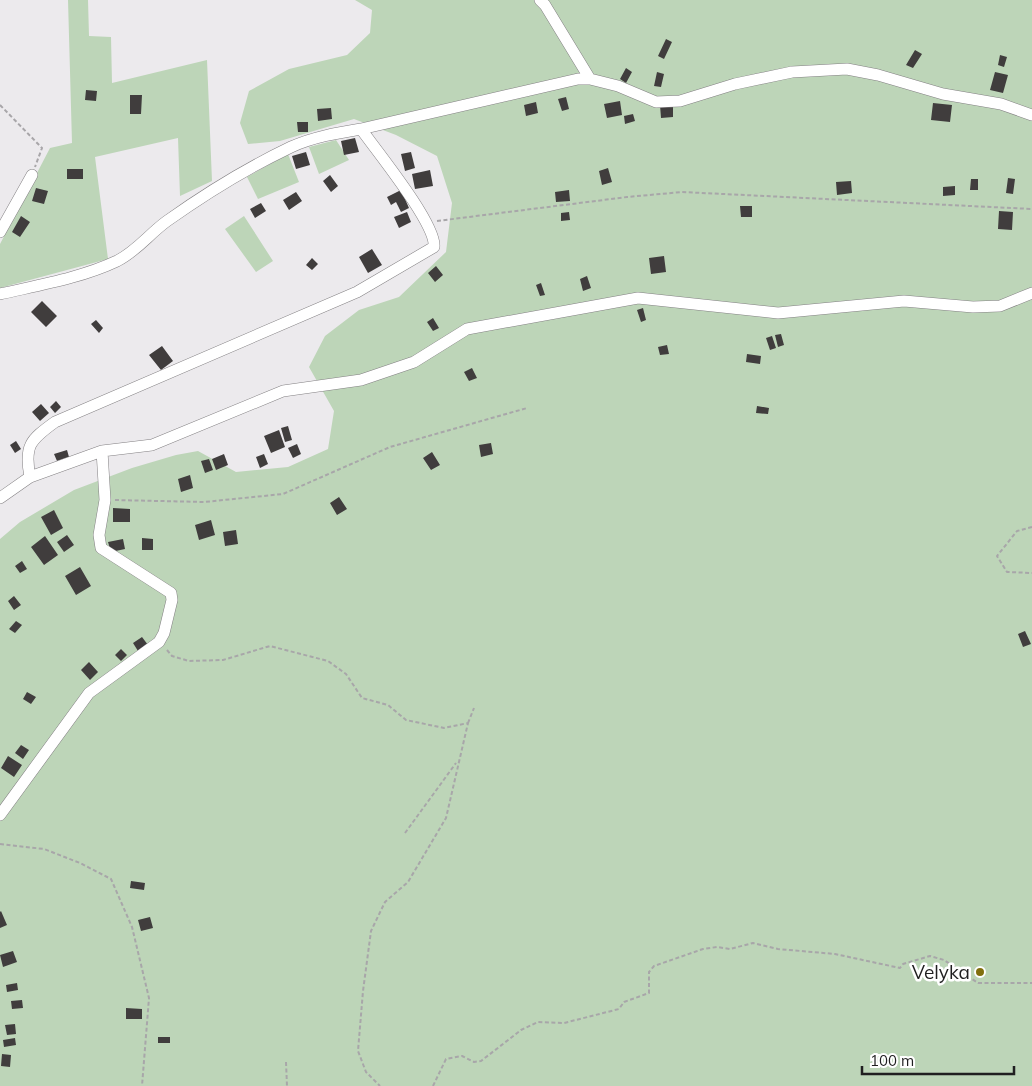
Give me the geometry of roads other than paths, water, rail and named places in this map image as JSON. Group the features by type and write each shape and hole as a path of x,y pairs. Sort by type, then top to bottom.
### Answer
{"street":[{"path":"540,0 545,5 590,79"},
{"path":"0,294 63,280 117,261 134,251 157,228 195,201 292,146 330,134 361,129 561,82 590,79 618,86 656,102 680,101 735,84 792,72 847,69 878,75 943,94 1001,104 1032,115"},
{"path":"30,477 26,457 35,437 55,422 356,292 434,247 435,240 427,222 361,129"},
{"path":"0,232 32,175"},
{"path":"0,498 30,477 102,452 152,445 283,391 361,380 414,362 467,329 628,300 654,299 778,313 904,301 973,307 1000,306 1032,292"},
{"path":"0,815 89,693 159,642 164,633 172,600 171,593 101,548 99,535 105,500 102,452"}],"place":[{"name":"Velyka","path":"980,972"}]}
